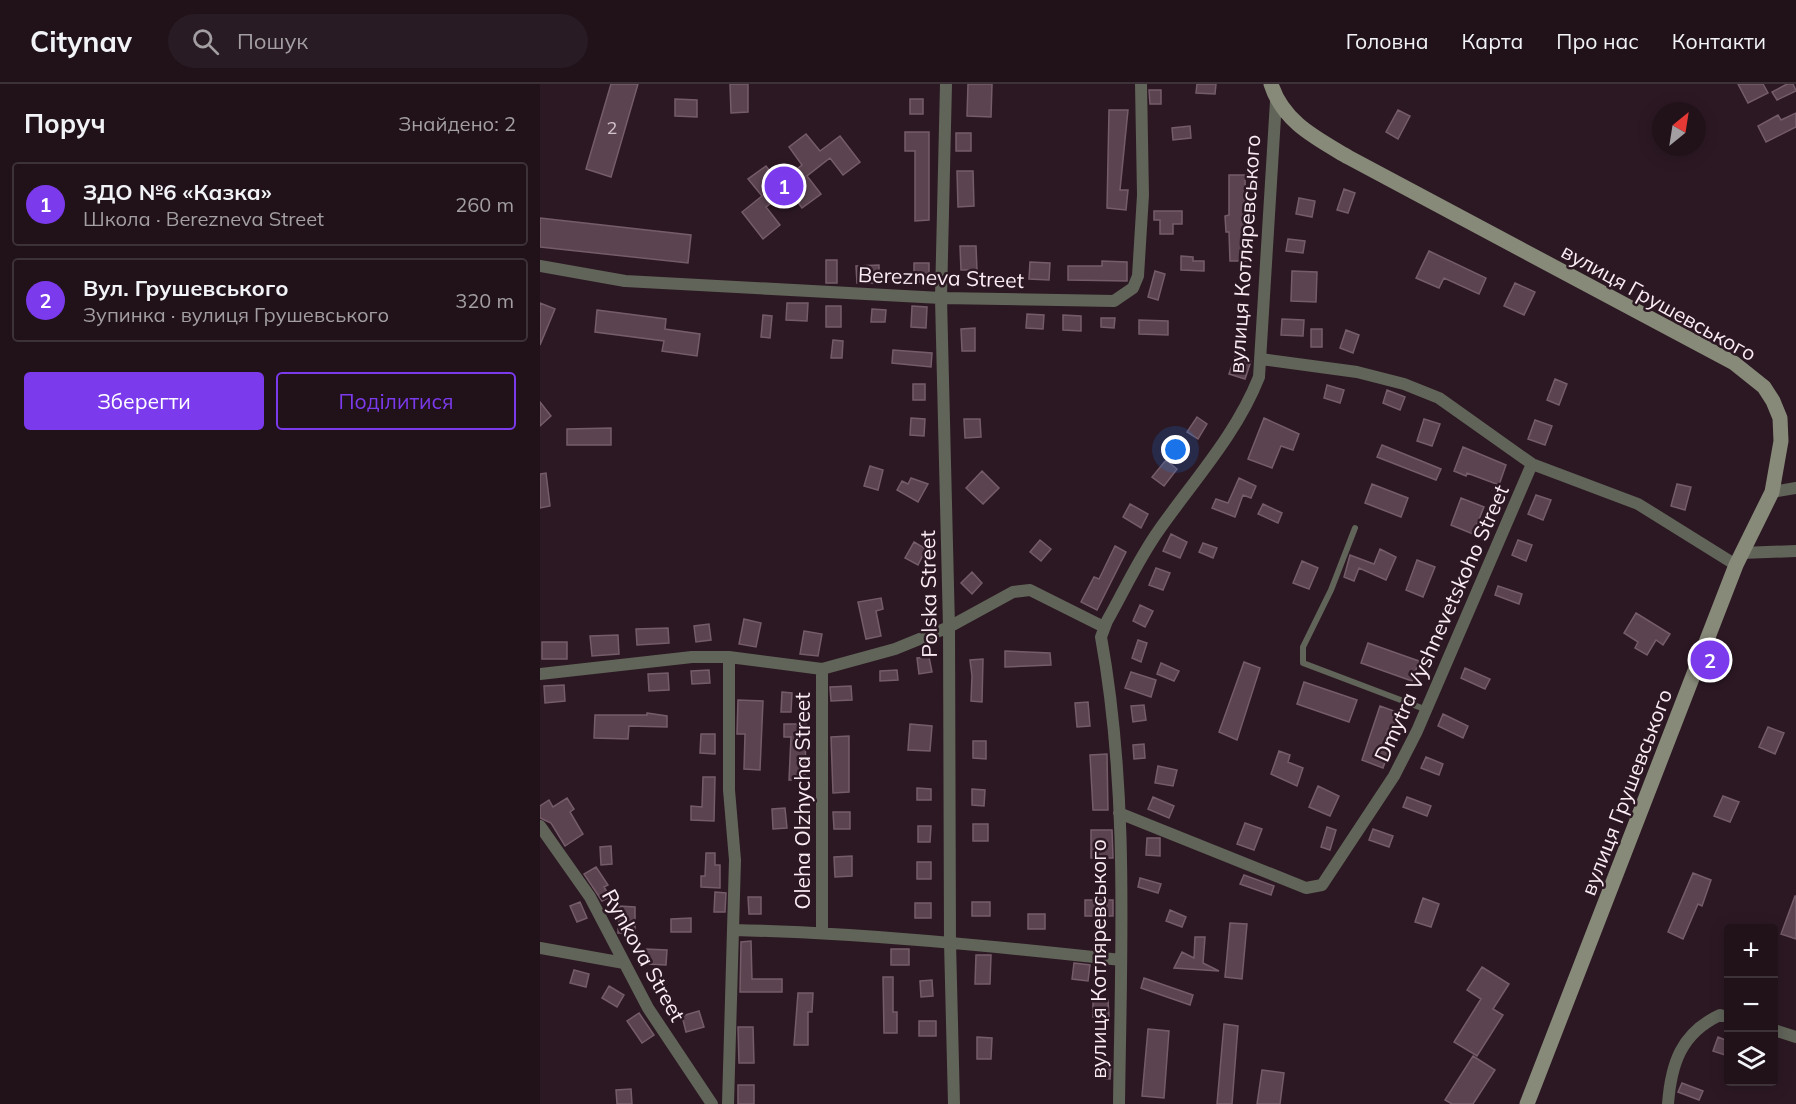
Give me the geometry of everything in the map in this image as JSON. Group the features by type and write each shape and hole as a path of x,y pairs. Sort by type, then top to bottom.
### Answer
{"main road":[{"name":"вулиця Котляревського","path":"1271,84 1276,101"},
{"name":"вулиця Грушевського","path":"1276,101 1295,124 1348,157 1694,341 1751,376 1773,401 1780,418 1781,441 1772,492 1739,559 1527,1104"}],"street":[{"name":"Polska Street","path":"946,84 941,298 949,627 950,942 954,1104"},
{"name":"Berezneva Street","path":"540,267 626,281 941,298 1114,301 1134,288 1138,276 1143,195 1141,84"},
{"name":"вулиця Котляревського","path":"1119,1104 1121,960 1119,813 1114,718 1101,637 1104,627 1157,532 1233,430 1259,377 1276,101"},
{"path":"1261,359 1357,372 1404,384 1439,398 1532,464 1638,504 1739,559 1796,551"},
{"name":"Dmytra Vyshnevetskoho Street","path":"1322,885 1394,776 1427,710 1532,464"},
{"path":"1772,492 1796,488"},
{"path":"540,674 692,657 729,657 822,669 895,649 949,627 1013,592 1030,590 1104,627"},
{"path":"728,1104 735,860 729,790 729,657"},
{"name":"Oleha Olzhycha Street","path":"822,669 822,932"},
{"name":"вулиця Котляревського","path":"1119,813 1306,888 1322,885"},
{"name":"Rynkova Street","path":"540,826 590,897 648,1008 712,1104"},
{"path":"734,930 822,932 950,942 1121,960"},
{"path":"540,948 624,963"},
{"path":"1668,1104 1673,1065 1689,1038 1701,1024 1720,1015 1724,1016"},
{"path":"1778,1031 1796,1036"}],"lane":[{"path":"1355,528 1331,590 1303,647 1304,663 1427,710"}],"building":[{"path":"611,84 638,84 611,177 586,169"},
{"path":"730,84 748,84 748,112 731,113"},
{"path":"968,84 992,84 991,117 967,116"},
{"path":"1197,84 1216,84 1215,94 1196,93"},
{"path":"1738,84 1763,84 1768,93 1748,103"},
{"path":"1787,84 1793,84 1796,91 1777,100 1772,92"},
{"path":"1149,90 1161,90 1161,104 1150,104"},
{"path":"675,99 697,100 697,117 675,116"},
{"path":"910,99 923,99 923,114 910,114"},
{"path":"1109,110 1128,110 1120,190 1128,190 1126,210 1107,208"},
{"path":"1398,110 1410,116 1398,139 1386,132"},
{"path":"1796,113 1796,127 1766,142 1758,126 1778,115 1781,120"},
{"path":"1190,126 1191,138 1173,140 1172,128"},
{"path":"905,132 929,132 929,220 915,221 915,151 905,151"},
{"path":"956,133 971,133 971,151 956,151"},
{"path":"806,134 820,151 840,136 860,162 843,175 830,158 807,176 821,194 802,208 789,190 766,207 780,225 763,239 742,212 762,196 748,179 766,166 779,183 802,165 789,147"},
{"path":"957,171 973,171 974,206 958,207"},
{"path":"1229,175 1245,175 1246,261 1230,261 1229,232 1226,232 1225,216 1229,215"},
{"path":"1344,189 1355,193 1348,213 1337,210"},
{"path":"1299,198 1315,201 1312,217 1296,214"},
{"path":"1154,211 1182,211 1182,224 1173,224 1173,234 1160,234 1160,220 1154,220"},
{"path":"540,218 691,235 688,263 540,247"},
{"path":"1288,239 1305,241 1303,253 1286,251"},
{"path":"960,246 976,246 977,270 961,270"},
{"path":"1429,251 1486,278 1479,294 1444,278 1439,288 1416,278"},
{"path":"1181,256 1193,257 1193,261 1204,261 1204,271 1181,270"},
{"path":"826,260 837,260 837,283 826,283"},
{"path":"1102,261 1127,262 1127,281 1068,280 1068,266 1102,266"},
{"path":"1030,262 1050,263 1049,280 1029,279"},
{"path":"914,263 929,263 929,282 914,282"},
{"path":"879,265 879,283 857,283 856,266"},
{"path":"1155,271 1165,274 1158,300 1148,297"},
{"path":"1292,271 1317,272 1316,302 1291,301"},
{"path":"1515,283 1535,292 1524,315 1504,306"},
{"path":"540,303 555,309 540,345"},
{"path":"787,303 808,303 807,321 786,320"},
{"path":"826,306 841,306 841,327 826,327"},
{"path":"912,306 927,307 926,328 911,327"},
{"path":"872,309 886,310 885,322 871,322"},
{"path":"597,310 666,319 665,329 700,334 697,356 662,351 664,341 595,332"},
{"path":"1027,314 1044,315 1043,329 1026,328"},
{"path":"763,315 772,316 770,338 761,337"},
{"path":"1063,315 1081,316 1081,331 1063,330"},
{"path":"1101,318 1115,318 1114,328 1101,327"},
{"path":"1282,319 1304,320 1303,336 1281,335"},
{"path":"1139,320 1168,321 1168,335 1139,334"},
{"path":"975,328 975,351 962,351 961,329"},
{"path":"1311,329 1322,329 1322,347 1311,347"},
{"path":"1346,330 1359,335 1353,353 1340,348"},
{"path":"833,340 843,341 842,358 831,358"},
{"path":"893,350 932,353 931,367 892,363"},
{"path":"1235,357 1251,361 1245,379 1229,374"},
{"path":"1555,379 1567,384 1559,405 1547,400"},
{"path":"913,384 925,384 925,400 913,400"},
{"path":"1327,385 1344,390 1340,403 1324,398"},
{"path":"1387,390 1405,397 1400,410 1383,403"},
{"path":"540,402 551,416 540,426"},
{"path":"1197,417 1207,424 1198,439 1187,432"},
{"path":"911,418 925,419 924,436 910,435"},
{"path":"1264,418 1299,434 1293,450 1281,446 1272,468 1248,459"},
{"path":"964,419 980,419 981,437 965,438"},
{"path":"1424,419 1440,424 1432,446 1417,441"},
{"path":"1535,420 1552,426 1545,445 1528,439"},
{"path":"611,428 611,445 567,445 567,429"},
{"path":"1382,445 1441,469 1436,480 1377,457"},
{"path":"1463,447 1506,465 1499,485 1467,473 1466,476 1454,471"},
{"path":"1166,460 1177,469 1164,486 1152,477"},
{"path":"870,466 883,470 878,490 864,486"},
{"path":"982,471 999,488 983,504 966,488"},
{"path":"546,473 550,506 540,508 540,474"},
{"path":"911,478 928,484 918,502 897,490 902,481 908,484"},
{"path":"1239,478 1256,486 1251,498 1243,495 1235,517 1212,508 1216,499 1228,503"},
{"path":"1372,484 1408,498 1401,517 1365,503"},
{"path":"1677,484 1691,487 1685,510 1671,506"},
{"path":"1536,495 1551,500 1543,520 1528,514"},
{"path":"1461,498 1484,507 1473,534 1451,525"},
{"path":"1130,504 1148,514 1141,528 1123,517"},
{"path":"1263,504 1282,513 1278,523 1258,514"},
{"path":"1171,534 1187,542 1180,558 1163,551"},
{"path":"1040,540 1051,549 1041,561 1030,552"},
{"path":"1518,540 1532,545 1526,561 1512,555"},
{"path":"914,542 926,549 918,565 905,558"},
{"path":"1203,543 1217,548 1213,558 1199,552"},
{"path":"1115,546 1126,552 1097,610 1081,602 1094,577 1099,579"},
{"path":"1380,549 1396,557 1386,580 1359,568 1354,581 1344,577 1350,555 1374,564"},
{"path":"1417,560 1435,567 1423,597 1406,590"},
{"path":"1302,561 1318,568 1309,589 1293,583"},
{"path":"1156,568 1170,573 1163,590 1149,585"},
{"path":"972,572 982,583 972,594 961,583"},
{"path":"1498,586 1522,594 1519,604 1495,595"},
{"path":"881,598 883,609 876,611 881,636 866,639 858,602"},
{"path":"1140,605 1153,611 1145,627 1133,621"},
{"path":"1636,613 1670,634 1663,645 1656,640 1647,655 1635,648 1638,642 1624,633"},
{"path":"744,619 761,623 756,647 739,644"},
{"path":"709,624 711,640 696,642 694,626"},
{"path":"668,628 669,643 637,645 636,629"},
{"path":"804,631 822,634 818,656 800,654"},
{"path":"618,635 619,654 592,656 590,636"},
{"path":"1138,640 1147,643 1141,662 1132,658"},
{"path":"542,642 567,642 567,659 542,659"},
{"path":"1368,643 1419,661 1412,681 1361,663"},
{"path":"1005,651 1050,653 1051,665 1005,667"},
{"path":"929,657 932,672 919,674 917,658"},
{"path":"983,659 982,702 971,701 970,660"},
{"path":"1244,662 1260,668 1237,740 1219,732"},
{"path":"1161,663 1179,671 1174,681 1157,674"},
{"path":"1465,668 1490,679 1485,689 1461,678"},
{"path":"709,670 710,683 692,684 691,671"},
{"path":"897,670 898,680 880,681 880,671"},
{"path":"1131,672 1156,680 1151,697 1125,688"},
{"path":"668,673 669,690 649,691 648,674"},
{"path":"1304,682 1357,700 1349,722 1297,704"},
{"path":"564,685 565,701 545,703 544,686"},
{"path":"851,686 852,700 831,701 830,687"},
{"path":"782,692 792,693 791,712 781,712"},
{"path":"738,700 763,701 760,770 744,769 745,734 737,734"},
{"path":"1088,702 1090,726 1077,727 1075,703"},
{"path":"1144,705 1146,720 1133,722 1131,706"},
{"path":"1380,706 1402,714 1383,768 1362,760"},
{"path":"647,713 667,716 667,727 629,726 628,739 594,738 595,715 647,715"},
{"path":"1443,714 1468,726 1463,738 1438,726"},
{"path":"784,724 806,724 805,780 789,780 791,737 784,737"},
{"path":"910,724 932,726 930,751 908,750"},
{"path":"1768,727 1784,733 1775,754 1759,747"},
{"path":"701,734 715,734 715,754 700,753"},
{"path":"849,736 849,792 833,793 831,737"},
{"path":"973,741 986,741 986,759 973,758"},
{"path":"1144,744 1145,758 1134,759 1133,745"},
{"path":"1279,751 1290,755 1288,762 1303,768 1297,786 1271,774"},
{"path":"1107,754 1108,810 1093,810 1090,755"},
{"path":"1426,757 1443,764 1439,775 1421,768"},
{"path":"1158,766 1177,770 1173,786 1155,783"},
{"path":"703,777 715,777 714,821 691,820 691,806 702,807"},
{"path":"1318,786 1339,796 1330,816 1309,807"},
{"path":"917,788 931,789 931,800 917,800"},
{"path":"972,789 985,790 984,806 972,805"},
{"path":"1723,796 1739,802 1730,822 1714,816"},
{"path":"1153,797 1174,806 1169,818 1148,809"},
{"path":"1407,797 1431,806 1427,816 1403,807"},
{"path":"567,798 574,809 570,812 583,834 565,846 551,823 540,818 540,806 549,800 553,807"},
{"path":"785,808 787,828 773,829 772,809"},
{"path":"833,812 850,812 850,829 834,829"},
{"path":"1245,823 1262,829 1254,850 1237,844"},
{"path":"973,824 988,824 988,841 973,841"},
{"path":"918,826 931,826 930,842 918,842"},
{"path":"1327,827 1336,830 1330,850 1321,847"},
{"path":"1373,829 1393,836 1389,847 1369,840"},
{"path":"1091,830 1112,830 1113,858 1091,858"},
{"path":"1147,838 1160,838 1160,856 1146,855"},
{"path":"611,846 612,864 601,865 600,847"},
{"path":"706,853 715,853 715,865 720,865 720,888 701,887 701,876 705,876"},
{"path":"852,856 852,876 835,877 834,857"},
{"path":"917,862 931,862 931,879 917,879"},
{"path":"596,867 608,885 604,887 610,897 602,901 584,874"},
{"path":"1693,873 1711,880 1702,906 1698,904 1683,939 1668,932"},
{"path":"1244,875 1274,886 1271,895 1240,884"},
{"path":"1140,878 1161,884 1158,893 1138,887"},
{"path":"715,892 726,893 725,912 714,912"},
{"path":"1796,896 1796,939 1781,934"},
{"path":"748,897 761,897 761,914 749,914"},
{"path":"1423,898 1439,904 1431,927 1415,922"},
{"path":"1085,900 1113,900 1113,916 1085,916"},
{"path":"580,902 587,918 577,922 570,906"},
{"path":"972,902 990,902 990,916 972,916"},
{"path":"915,903 931,903 931,918 915,918"},
{"path":"619,906 635,907 635,933 618,933"},
{"path":"1170,910 1186,917 1182,927 1166,921"},
{"path":"1028,914 1045,914 1045,929 1028,929"},
{"path":"691,918 691,932 671,932 671,919"},
{"path":"1230,923 1247,924 1242,979 1225,977"},
{"path":"1195,937 1205,937 1203,963 1219,971 1174,968 1182,952 1194,958"},
{"path":"751,941 752,979 782,979 782,992 740,992 741,942"},
{"path":"645,949 667,950 666,965 645,964"},
{"path":"891,949 909,949 909,965 891,965"},
{"path":"976,955 991,955 990,984 975,984"},
{"path":"1074,963 1090,965 1088,981 1072,979"},
{"path":"1482,967 1509,984 1493,1009 1503,1015 1477,1056 1454,1042 1481,999 1467,990"},
{"path":"574,970 589,974 586,987 570,983"},
{"path":"883,977 893,977 893,1012 897,1012 897,1033 884,1033"},
{"path":"1144,978 1193,995 1190,1005 1141,988"},
{"path":"932,980 933,996 921,997 920,981"},
{"path":"609,986 624,995 617,1007 602,998"},
{"path":"798,993 813,993 812,1012 808,1012 808,1045 794,1045"},
{"path":"1093,1000 1108,1000 1109,1017 1093,1017"},
{"path":"699,1011 704,1027 686,1032 682,1016"},
{"path":"639,1013 654,1035 642,1043 627,1021"},
{"path":"919,1021 936,1021 936,1036 919,1036"},
{"path":"1224,1024 1238,1026 1232,1104 1217,1104"},
{"path":"738,1027 753,1027 754,1063 739,1063"},
{"path":"1148,1029 1169,1031 1164,1098 1142,1096"},
{"path":"977,1037 992,1038 991,1059 977,1059"},
{"path":"1718,1037 1724,1039 1724,1055 1713,1051"},
{"path":"1473,1056 1495,1070 1473,1104 1452,1104 1445,1100"},
{"path":"1099,1061 1111,1062 1110,1079 1098,1078"},
{"path":"1262,1070 1284,1073 1280,1104 1257,1104"},
{"path":"1682,1083 1703,1091 1699,1100 1678,1092"},
{"path":"738,1085 754,1085 754,1104 738,1104"},
{"path":"631,1089 632,1104 617,1104 616,1090"}],"place":[{"name":"ЗДО №6 «Казка»","path":"784,186"},
{"name":"Вул. Грушевського","path":"1710,660"}]}
